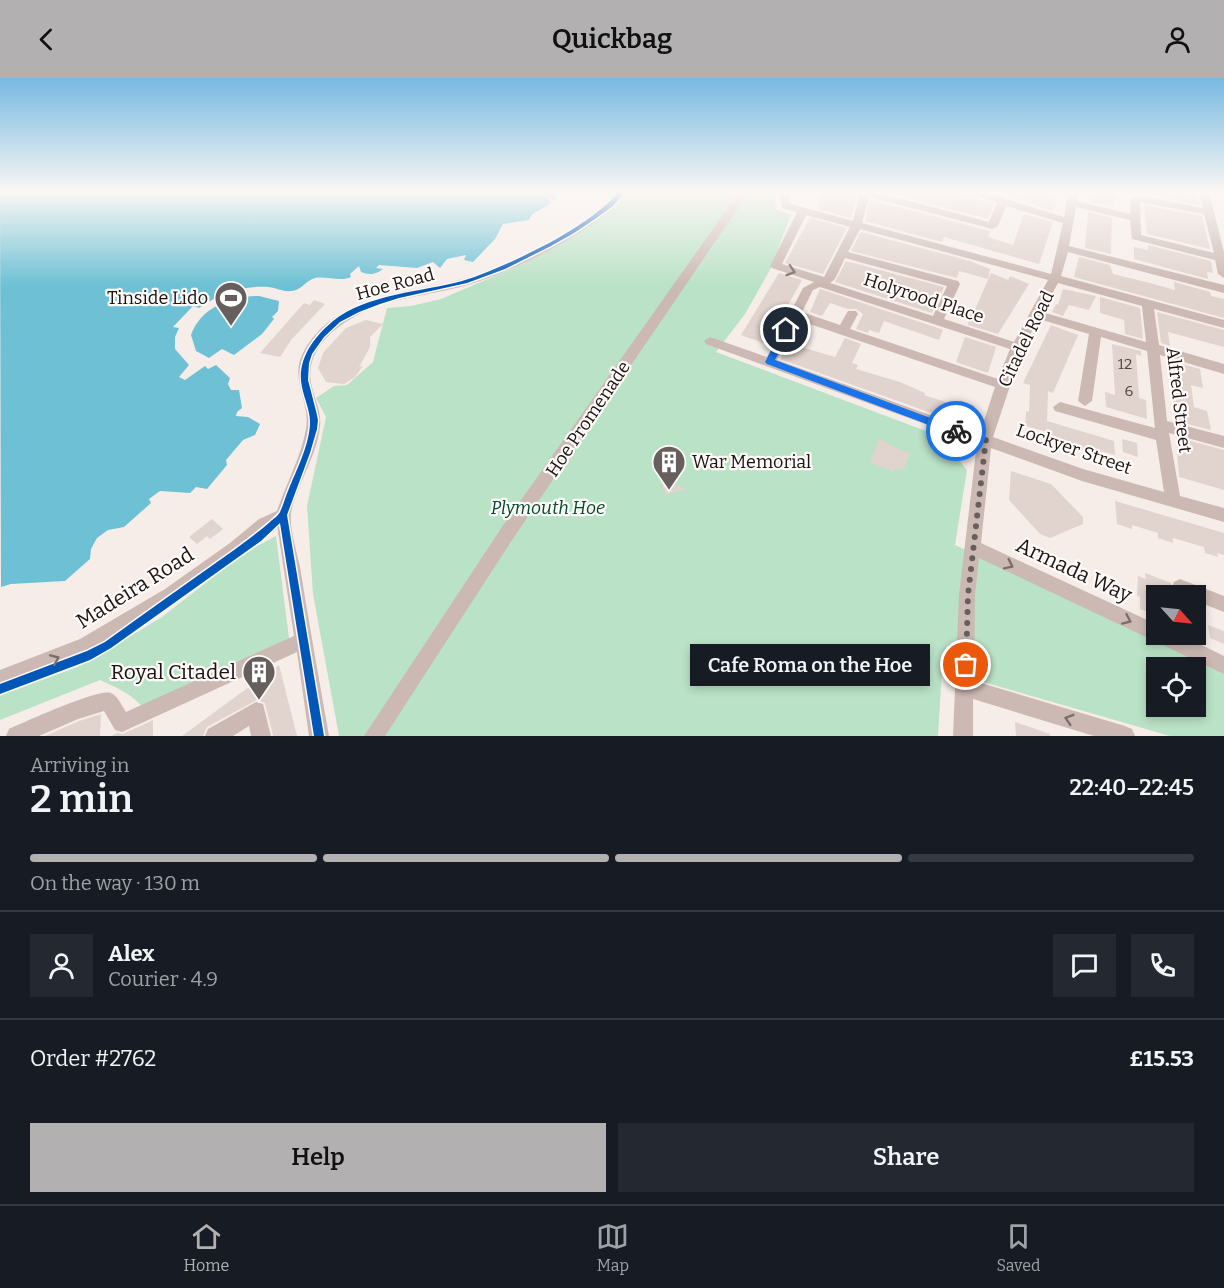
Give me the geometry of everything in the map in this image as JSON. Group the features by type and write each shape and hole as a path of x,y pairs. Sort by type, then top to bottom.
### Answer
{"street":[{"name":"Hoe Road","path":"319,736 283,515 307,451 314,423 311,405 303,387 307,357 327,329 344,315 369,305 464,282 554,242 584,223"},
{"name":"Hoe Promenade","path":"374,736 508,532 723,223"},
{"name":"Holyrood Place","path":"797,223 776,266 1017,348"},
{"path":"852,223 1224,324"},
{"path":"980,223 993,226 995,223"},
{"name":"Citadel Road","path":"963,736 968,595 986,439 1002,385 1017,348 1055,278 1069,223"},
{"path":"1135,223 1136,237 1141,240 1220,258"},
{"path":"770,362 809,288 829,279 857,224"},
{"path":"1219,235 1220,258 1224,274"},
{"path":"1064,248 1224,289"},
{"path":"841,254 954,284 937,321"},
{"name":"Alfred Street","path":"1148,304 1162,430 1173,500"},
{"path":"794,314 1002,385"},
{"path":"842,332 852,314"},
{"path":"1036,314 1224,369"},
{"path":"1085,401 1095,333"},
{"name":"Lockyer Street","path":"710,341 954,431 986,439 1082,475 1224,515"},
{"path":"1060,407 1224,442"},
{"name":"Madeira Road","path":"0,679 85,646 171,595 230,553 264,524 283,515"},
{"name":"Armada Way","path":"972,547 1146,628"},
{"path":"1206,596 1224,603"},
{"path":"16,736 77,710 108,701 122,723 304,640"},
{"name":"Armada Way","path":"1192,645 1224,665"},
{"path":"966,688 1125,736"},
{"path":"215,736 256,711 261,736"}],"green space":[{"name":"Plymouth Hoe","path":"589,223 788,223 771,268 745,314 716,352 939,436 967,470 955,545 1146,634 1146,645 1168,645 1194,657 1146,657 1146,717 1206,717 1206,663 1224,671 1224,736 1170,736 942,670 938,736 339,736 313,594 307,506 326,417 316,398 334,386 347,385 373,362 387,308 411,306 441,299 523,264"},
{"path":"276,536 290,646 145,710 130,696 100,680 0,720 0,695 77,667 101,654 162,617 244,553"}],"water":[{"path":"0,223 511,223 503,224 495,239 473,262 464,260 466,255 447,259 440,268 433,262 417,268 379,265 376,268 383,269 372,274 361,272 359,266 350,274 351,277 347,278 315,278 291,291 269,287 241,289 223,295 199,308 193,306 173,327 179,328 175,337 175,349 189,365 179,377 185,380 205,366 208,369 216,365 230,378 228,384 231,390 239,390 242,408 236,416 248,417 260,424 255,435 243,440 226,460 227,465 207,489 196,487 190,493 160,491 149,499 151,503 124,527 108,530 97,538 91,549 90,559 65,581 11,584 1,587"},
{"name":"Tinside Lido","path":"259,296 279,301 278,311 272,317 274,319 262,334 234,355 222,349 209,358 196,351 191,335 202,317 210,310 238,298"}],"building":[{"path":"807,223 827,223 847,228 823,274 785,263"},
{"path":"871,223 958,223 990,231 988,237 1013,245 1021,223 1053,223 1039,264 944,237 942,242"},
{"path":"1087,223 1112,223 1111,254 1085,248"},
{"path":"1146,223 1204,223 1210,249 1147,234"},
{"path":"861,232 970,261 990,269 988,279 959,271 957,278 851,251"},
{"path":"1148,245 1211,261 1213,273 1207,272 1208,279 1134,259 1134,247 1148,250"},
{"path":"1079,257 1110,265 1113,274 1175,290 1174,282 1210,292 1211,296 1224,299 1224,318 1074,277"},
{"path":"846,261 944,287 932,313 835,282"},
{"path":"779,273 802,280 766,344 741,335"},
{"path":"991,273 1008,280 1010,276 1029,284 998,334 968,325 970,311 974,312"},
{"path":"820,289 943,330 939,340 884,321 879,333 869,330 868,333 856,329 863,314 856,309 830,303 822,316 810,312"},
{"path":"1063,289 1096,296 1089,310 1069,305 1063,316 1052,312 1056,304 1058,305"},
{"path":"1100,297 1140,308 1143,339 1125,334 1124,320 1100,313"},
{"path":"314,300 325,304 291,340 280,357 260,353 304,303 310,305"},
{"path":"1157,312 1224,330 1224,347 1168,332 1170,346 1161,343"},
{"path":"366,320 383,324 370,337 370,347 359,367 363,366 355,377 344,384 326,382 318,368 323,353 346,328"},
{"path":"1051,325 1078,335 1053,393 1048,391 1047,421 1114,441 1115,455 1100,451 1100,454 1061,443 1047,437 1048,432 1025,426 1026,411 1029,412 1030,385 1023,383"},
{"path":"965,337 996,347 988,373 956,362"},
{"path":"845,338 861,344 852,363 858,365 856,369 900,382 925,393 924,395 958,406 960,400 975,406 973,412 983,416 979,430 780,359 788,343 835,357"},
{"path":"1112,344 1141,351 1141,356 1136,354 1139,398 1146,400 1147,419 1106,407 1105,392 1115,395"},
{"path":"1167,360 1200,369 1203,388 1191,385 1194,407 1207,411 1211,430 1176,421"},
{"path":"1176,437 1224,450 1224,490 1179,477"},
{"path":"879,439 910,454 903,471 895,468 893,472 870,462"},
{"path":"1122,439 1137,443 1138,457 1123,452"},
{"path":"1011,471 1051,484 1083,517 1083,524 1050,538 1040,534 1009,500"},
{"path":"659,478 686,489 666,495"},
{"path":"1115,501 1224,533 1224,555 1217,553 1218,557 1205,553 1204,547 1173,538 1173,543 1158,538 1158,533 1132,525 1132,529 1117,524"},
{"path":"212,519 223,529 210,539 207,536 197,544 189,537"},
{"path":"1145,573 1171,583 1171,585 1146,585 1146,611 1140,609 1140,597 1137,596 1138,576 1146,579"},
{"path":"1208,625 1224,631 1224,644 1210,638"},
{"name":"Royal Citadel","path":"279,665 297,736 273,736 265,703 257,700 207,727 203,736 182,736"},
{"path":"101,714 100,736 45,736 79,721"},
{"path":"153,720 153,736 111,736 117,733 123,734"},
{"path":"1015,722 1050,734 1050,736 1016,736"}],"cycle path":[{"path":"319,736 283,515 313,429 314,420 304,380 305,363 309,354 322,335 338,321 356,310 399,296 465,282 482,276 526,257 586,223"},
{"path":"0,689 90,655 108,645 258,538 283,515"}],"way so far":[{"path":"956,431 986,439 972,547 966,665"}],"place":[{"name":"Tinside Lido","path":"231,327"},
{"name":"War Memorial","path":"669,491"},
{"name":"Cafe Roma on the Hoe","path":"966,665"},
{"name":"Royal Citadel","path":"259,701"}],"route":[{"path":"786,330 770,362 956,431"}]}
